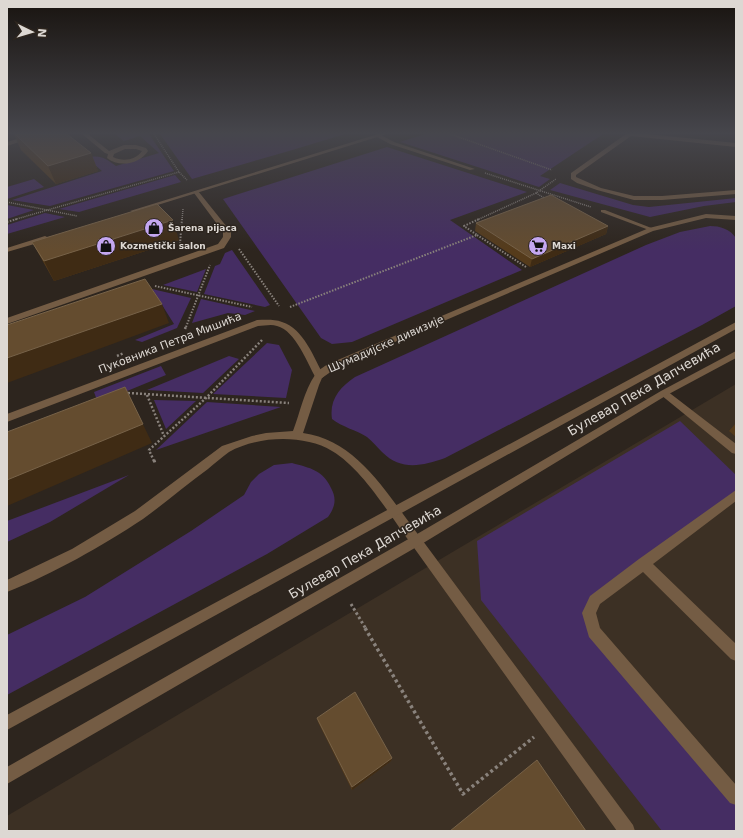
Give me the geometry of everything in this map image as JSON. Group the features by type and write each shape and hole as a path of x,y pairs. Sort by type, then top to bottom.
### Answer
{"street":[{"path":"124,214 258,173"},
{"path":"573,173 572,174 573,178 578,182 634,198 662,198 736,192"},
{"path":"7,321 221,246 227,237 227,232 196,192"},
{"path":"603,211 651,230"},
{"name":"Шумадијске дивизије","path":"297,436 314,385 319,376 336,364 651,230 706,216 736,218"},
{"path":"7,250 51,236"},
{"name":"Пуковника Петра Мишића","path":"7,418 258,323 281,324 289,328 305,349 319,376"},
{"name":"Булевар Пека Дапчевића","path":"7,723 736,325"},
{"name":"Булевар Пека Дапчевића","path":"7,776 416,541 664,393 736,354"},
{"path":"664,393 736,450"},
{"path":"7,586 76,553 139,515 226,449 243,441 277,435 297,436 316,440 334,447 358,466 394,512 627,831"},
{"path":"736,495 595,600 589,613 594,632 736,797"},
{"path":"643,563 736,654"}],"path":[{"path":"7,222 175,173"},
{"path":"180,173 190,182"},
{"path":"493,176 589,206"},
{"path":"531,270 464,226 540,191 556,179"},
{"path":"536,193 548,200"},
{"path":"7,202 77,216"},
{"path":"180,247 183,209"},
{"path":"290,307 477,235"},
{"path":"236,246 279,306"},
{"path":"185,329 211,265"},
{"path":"155,286 259,309"},
{"path":"155,464 149,450 206,398 262,340"},
{"path":"117,356 124,353"},
{"path":"128,394 292,403"},
{"path":"147,395 164,436"},
{"path":"351,604 463,794 550,725"}],"shaded area":[{"path":"95,173 167,173 50,206 12,200"},
{"path":"188,173 212,173 192,179"},
{"path":"305,173 468,173 527,192 450,220 522,270 352,342 332,344 321,338 223,199"},
{"path":"496,173 544,173 540,176 550,179 539,187"},
{"path":"175,175 181,182 79,212 59,209"},
{"path":"34,179 44,187 7,199 7,187"},
{"path":"560,183 633,205 649,207 736,198 736,202 704,206 650,217 550,190"},
{"path":"7,205 34,210 7,219"},
{"path":"45,213 65,217 7,234 7,225"},
{"path":"710,226 731,232 736,238 736,306 445,458 420,465 397,462 389,458 367,437 332,419 332,406 334,400 340,390 355,377 646,245 680,232"},
{"path":"232,250 270,305 265,307 204,294 215,266 220,264 225,253"},
{"path":"206,269 197,292 163,285"},
{"path":"152,289 191,298 177,328 142,342 135,340 174,324"},
{"path":"201,299 255,311 245,315 228,313 192,323"},
{"path":"267,343 279,345 292,370 286,398 213,394"},
{"path":"229,356 239,359 203,393 147,390"},
{"path":"161,366 166,375 98,403 94,392"},
{"path":"736,384 736,831 7,831 7,816"},
{"path":"154,400 196,401 166,429"},
{"path":"207,402 281,407 156,450"},
{"path":"680,421 736,475 736,495 595,600 594,633 736,797 736,831 662,831 481,600 477,541"},
{"path":"292,463 305,466 320,473 328,482 335,499 334,506 328,517 267,554 7,695 7,635 85,597 191,531 244,495 251,482 259,474 274,465"},
{"path":"129,475 50,522 7,542 7,521"}],"building":[{"name":"Maxi","path":"551,195 608,226 532,259 476,223"},
{"path":"157,204 173,220 44,261 32,242"},
{"path":"145,279 162,304 7,358 7,325"},
{"path":"125,387 143,424 7,480 7,432"},
{"path":"355,692 392,758 352,787 317,718"},
{"path":"537,760 586,831 450,831"}],"place":[{"name":"Šarena pijaca","path":"154,228"},
{"name":"Kozmetički salon","path":"106,246"},
{"name":"Maxi","path":"538,246"}]}
